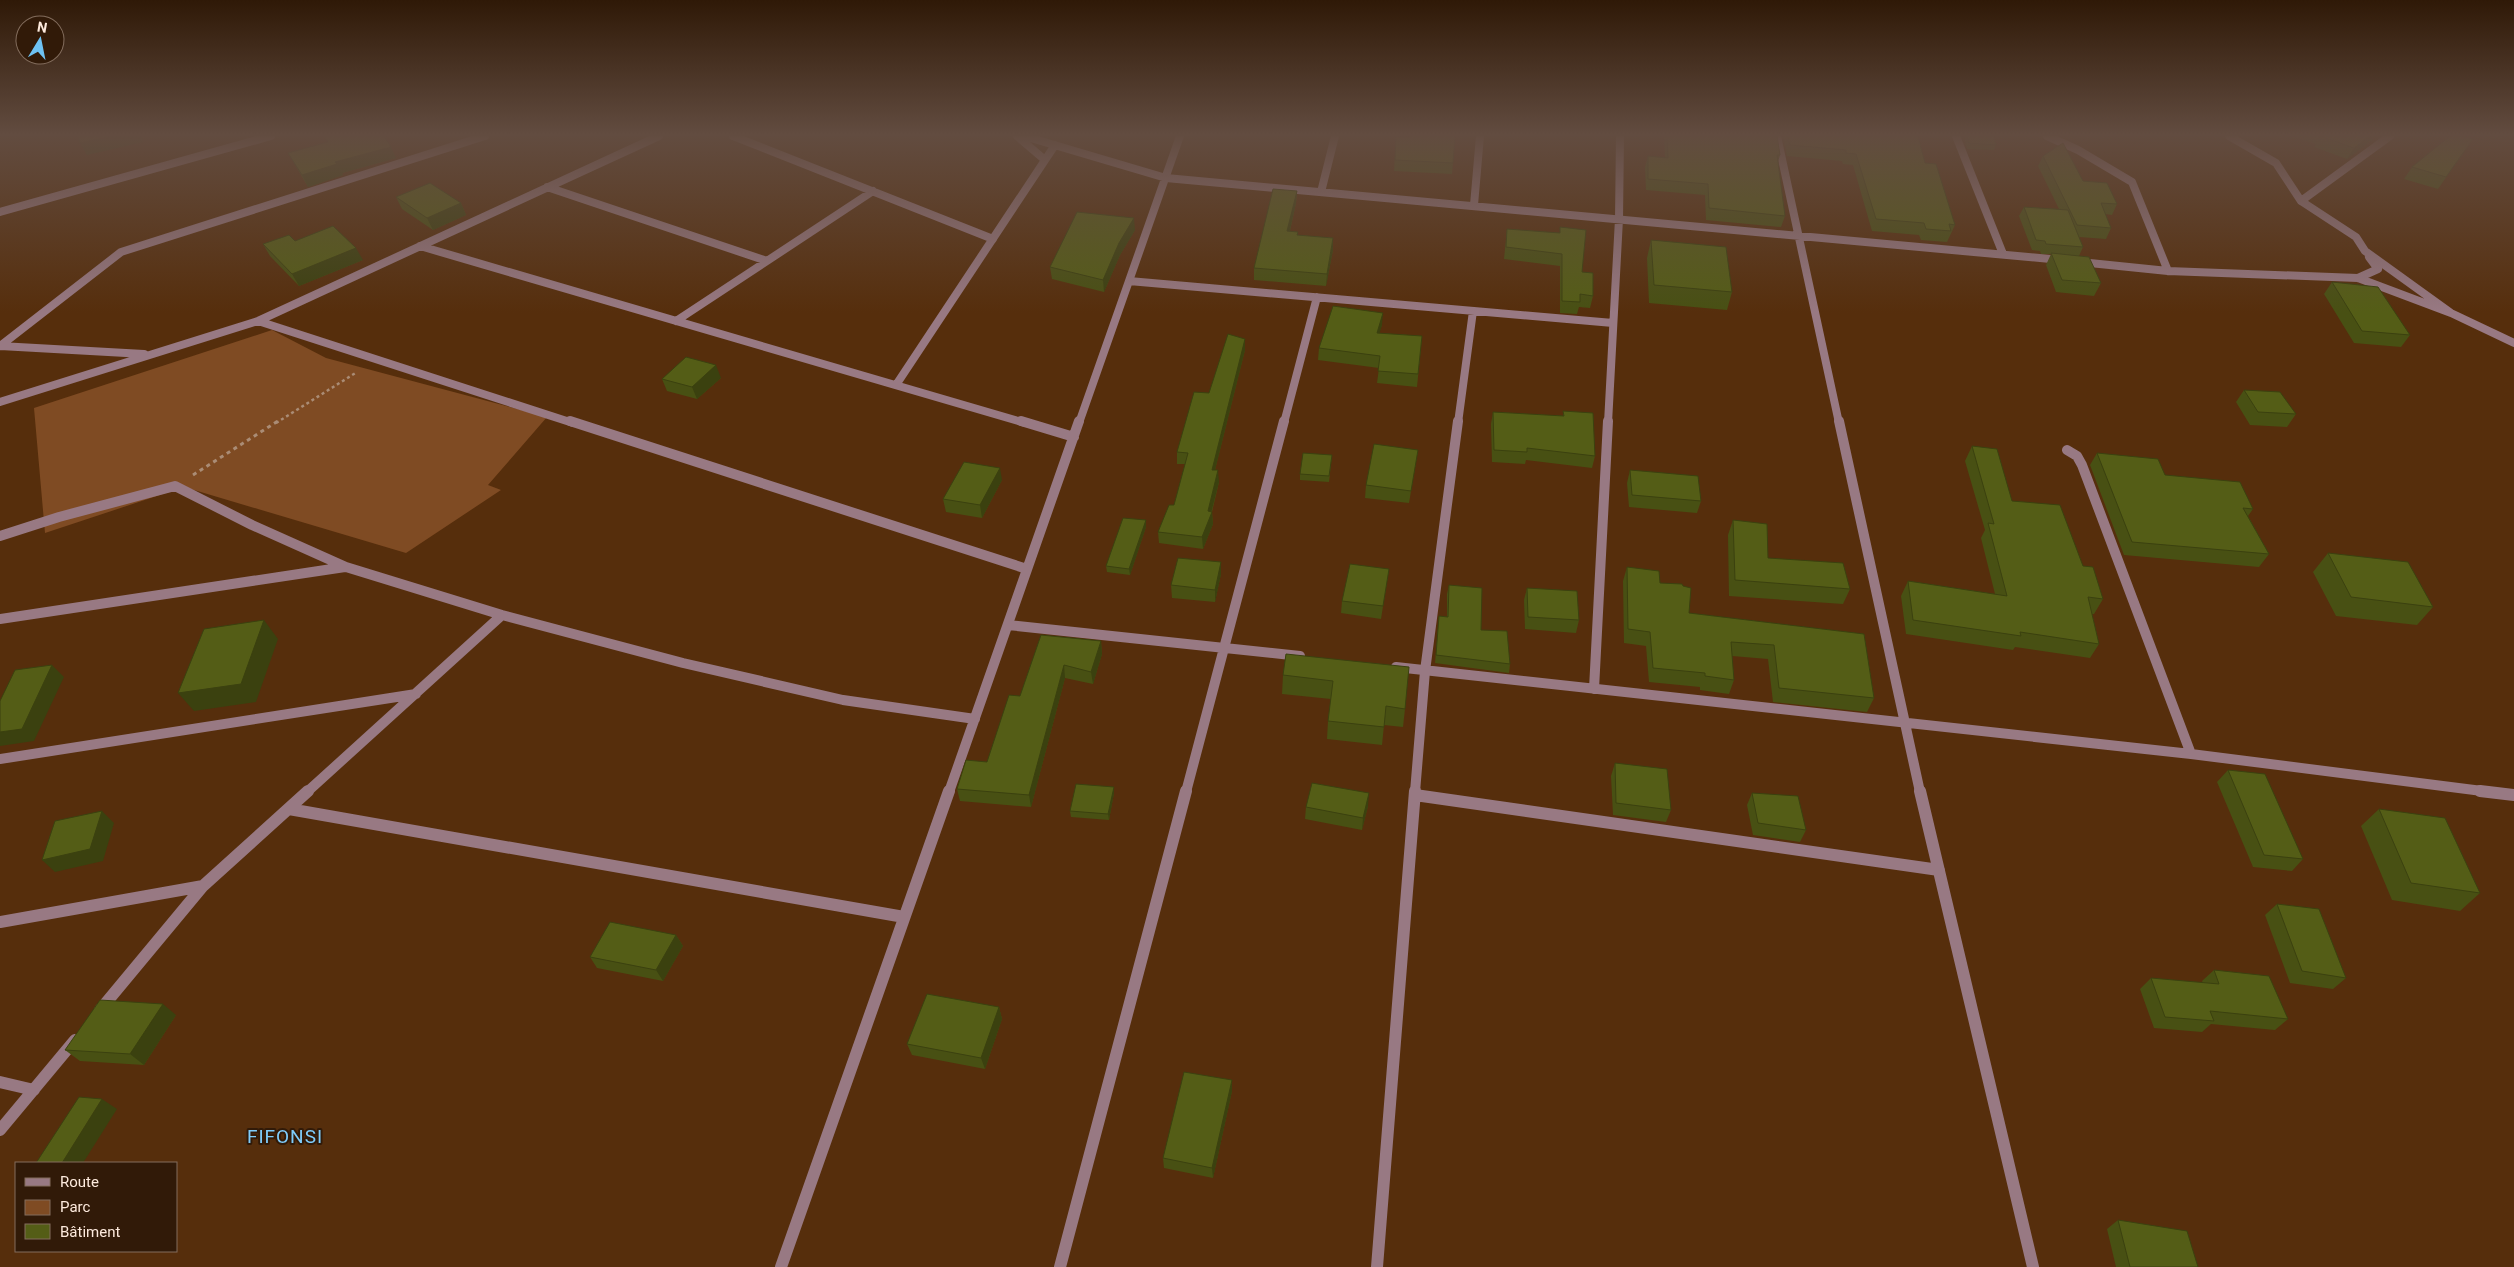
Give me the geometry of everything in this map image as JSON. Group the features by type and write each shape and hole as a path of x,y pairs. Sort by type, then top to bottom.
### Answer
{"street":[{"path":"0,212 60,195"},
{"path":"0,346 121,252 299,195"},
{"path":"0,402 258,321 531,195"},
{"path":"568,195 767,261"},
{"path":"676,321 867,195"},
{"path":"883,195 993,239"},
{"path":"896,385 1022,195"},
{"path":"781,1267 1160,195"},
{"path":"1355,195 2003,254 2168,271 2358,278 2451,313 2514,343"},
{"path":"1474,206 1475,195"},
{"path":"1594,689 1619,195"},
{"path":"1790,195 1904,723 2034,1267"},
{"path":"1980,195 2003,254"},
{"path":"2137,195 2168,271"},
{"path":"2297,195 2301,201 2356,237 2378,269 2358,278"},
{"path":"2301,201 2309,195"},
{"path":"420,246 1074,437"},
{"path":"2365,251 2451,313"},
{"path":"1129,280 1613,323"},
{"path":"1060,1267 1317,297"},
{"path":"1377,1267 1425,671 1473,310"},
{"path":"258,321 1027,569"},
{"path":"0,346 152,355"},
{"path":"2067,450 2077,456 2082,465 2191,754"},
{"path":"0,536 59,517 175,486 252,525 346,566 502,615 683,663 843,700 974,720"},
{"path":"0,619 346,566"},
{"path":"0,1130 203,886 502,615"},
{"path":"1008,625 1310,658"},
{"path":"1387,666 2191,754 2514,795"},
{"path":"0,759 416,694"},
{"path":"1415,795 1939,870"},
{"path":"289,809 904,917"},
{"path":"0,922 203,886"},
{"path":"0,1082 34,1090"}],"path":[{"path":"175,486 377,359"}],"green space":[{"path":"272,330 326,358 547,417 488,485 501,490 406,553 184,487 45,533 34,408"}],"building":[{"path":"401,195 449,195 461,203 427,218 396,197"},
{"path":"1272,195 1296,195 1287,231 1298,232 1297,235 1333,238 1327,274 1254,268"},
{"path":"1708,195 1782,195 1785,216 1709,208"},
{"path":"1869,195 1946,195 1955,225 1949,224 1951,231 1926,229 1924,223 1876,219"},
{"path":"2062,195 2113,195 2117,204 2101,203 2111,228 2077,225"},
{"path":"2024,207 2068,210 2083,247 2046,244 2045,241 2036,240"},
{"path":"1077,212 1134,218 1119,243 1103,280 1050,267"},
{"path":"333,226 356,248 292,274 263,244 289,235 295,241"},
{"path":"1560,227 1586,230 1582,272 1593,273 1593,296 1580,294 1580,302 1562,301 1562,254 1506,247 1507,229 1560,233"},
{"path":"1651,240 1726,247 1732,292 1654,285"},
{"path":"2051,253 2089,257 2101,283 2062,280"},
{"path":"2332,282 2378,287 2410,335 2362,331"},
{"path":"1333,306 1383,313 1377,333 1422,336 1418,374 1378,371 1380,356 1319,348"},
{"path":"1228,334 1245,339 1212,470 1218,470 1208,511 1212,512 1202,537 1158,532 1169,505 1174,505 1188,453 1177,452 1194,392 1209,393"},
{"path":"686,357 716,365 692,387 662,379"},
{"path":"2244,390 2280,392 2296,414 2258,412"},
{"path":"1563,411 1593,413 1595,456 1527,448 1527,452 1494,450 1493,412 1564,416"},
{"path":"1374,444 1418,450 1411,491 1366,485"},
{"path":"1972,446 1997,449 2012,501 2060,505 2083,566 2093,567 2103,599 2088,597 2099,644 2020,632 2021,636 1913,620 1908,581 2007,596 1988,523 1994,524"},
{"path":"1303,453 1332,455 1329,476 1300,474"},
{"path":"2097,453 2158,459 2165,475 2240,482 2253,509 2243,508 2269,554 2132,542"},
{"path":"964,462 1000,468 980,505 943,499"},
{"path":"1630,470 1698,476 1701,501 1632,495"},
{"path":"1123,518 1146,520 1129,569 1106,566"},
{"path":"1733,520 1767,524 1768,558 1843,563 1850,589 1735,580"},
{"path":"2328,553 2408,562 2433,607 2351,597"},
{"path":"1178,558 1221,562 1215,590 1171,585"},
{"path":"1350,564 1389,569 1383,606 1342,601"},
{"path":"1627,567 1659,571 1660,583 1682,584 1691,588 1689,613 1864,634 1874,698 1779,688 1774,645 1731,642 1734,680 1705,676 1705,673 1653,668 1650,632 1628,629"},
{"path":"1449,585 1482,588 1481,630 1507,631 1510,664 1436,655 1439,616 1448,617"},
{"path":"1527,588 1577,591 1579,620 1528,617"},
{"path":"264,620 241,684 178,693 204,629"},
{"path":"1041,635 1101,641 1091,672 1064,665 1029,795 957,789 966,760 987,762 1009,695 1020,696"},
{"path":"1286,654 1409,667 1405,709 1386,706 1384,727 1328,721 1333,681 1283,675"},
{"path":"52,665 22,729 0,732 0,701 15,670"},
{"path":"1615,763 1667,769 1671,810 1616,803"},
{"path":"2228,770 2265,774 2303,859 2264,855"},
{"path":"1312,783 1369,793 1363,818 1306,807"},
{"path":"1076,784 1114,787 1108,814 1070,811"},
{"path":"1752,793 1798,796 1806,830 1758,823"},
{"path":"2379,809 2445,818 2480,893 2411,883"},
{"path":"102,811 90,849 42,860 55,821"},
{"path":"2277,904 2319,909 2346,978 2302,971"},
{"path":"610,922 676,935 656,970 590,957"},
{"path":"2214,970 2269,976 2288,1019 2210,1011 2214,1021 2165,1017 2151,978 2219,984"},
{"path":"927,994 999,1007 981,1058 907,1044"},
{"path":"100,1000 163,1004 130,1054 65,1050"},
{"path":"1184,1072 1232,1080 1212,1168 1163,1158"},
{"path":"79,1097 102,1099 63,1162 37,1162"},
{"path":"2118,1220 2187,1231 2198,1267 2130,1267"}],"district":[{"name":"FIFONSI","path":"285,1136"}]}
